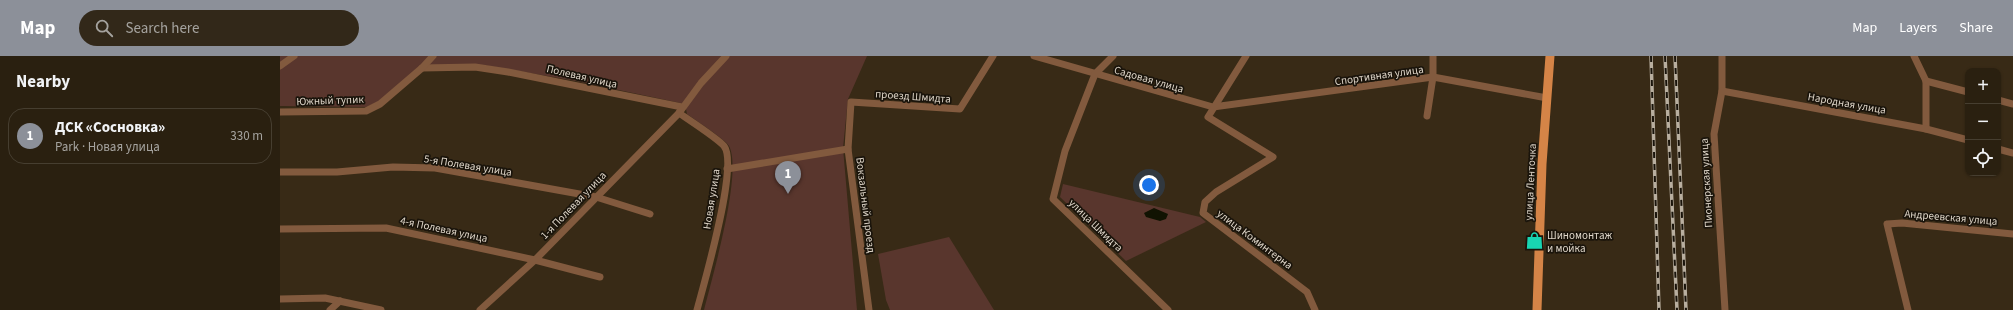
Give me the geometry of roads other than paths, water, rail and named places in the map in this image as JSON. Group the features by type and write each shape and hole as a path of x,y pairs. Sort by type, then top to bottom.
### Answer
{"main road":[{"name":"улица Ленточка","path":"1537,310 1542,164 1550,56"}],"street":[{"path":"280,66 294,56"},
{"name":"Южный тупик","path":"280,112 366,111 380,104 422,68 433,56"},
{"name":"1-я Полевая улица","path":"480,310 535,260 679,113 701,83 726,56"},
{"name":"проезд Шмидта","path":"851,102 960,109 993,56"},
{"name":"Садовая улица","path":"1034,56 1213,107"},
{"name":"улица Шмидта","path":"1113,56 1095,74 1065,151 1053,199 1168,310"},
{"path":"1213,107 1246,56"},
{"path":"1427,116 1433,77 1432,56"},
{"name":"Пионерская улица","path":"1722,56 1722,91 1714,134 1725,310"},
{"path":"1914,56 1926,81 1926,128"},
{"name":"Полевая улица","path":"422,68 481,68 548,78 632,99 682,107 679,113"},
{"name":"Спортивная улица","path":"1213,107 1433,77 1547,98"},
{"path":"1926,81 1965,91"},
{"name":"Народная улица","path":"1722,91 1926,128 1965,139"},
{"path":"2001,101 2013,104"},
{"name":"Вокзальный проезд","path":"851,102 848,149 869,310"},
{"name":"улица Коминтерна","path":"1213,107 1208,117 1273,157 1216,192 1205,202 1203,214 1307,292 1315,310"},
{"name":"Новая улица","path":"679,113 724,146 728,162 719,227 697,310"},
{"path":"727,169 848,149"},
{"path":"2001,150 2013,153"},
{"name":"5-я Полевая улица","path":"280,172 338,172 393,167 435,168 596,198 650,214"},
{"name":"Андреевская улица","path":"1908,310 1887,224 1902,223 2013,234"},
{"name":"4-я Полевая улица","path":"280,229 386,228 535,260 600,276"},
{"path":"280,298 325,298 381,310"},
{"path":"330,310 340,301"}],"railway":[{"path":"1651,56 1659,310"},
{"path":"1665,56 1677,310"},
{"path":"1675,56 1686,310"}],"place":[{"name":"ДСК «Сосновка»","path":"788,194"},
{"name":"Шиномонтаж и мойка","path":"1534,241"}]}
